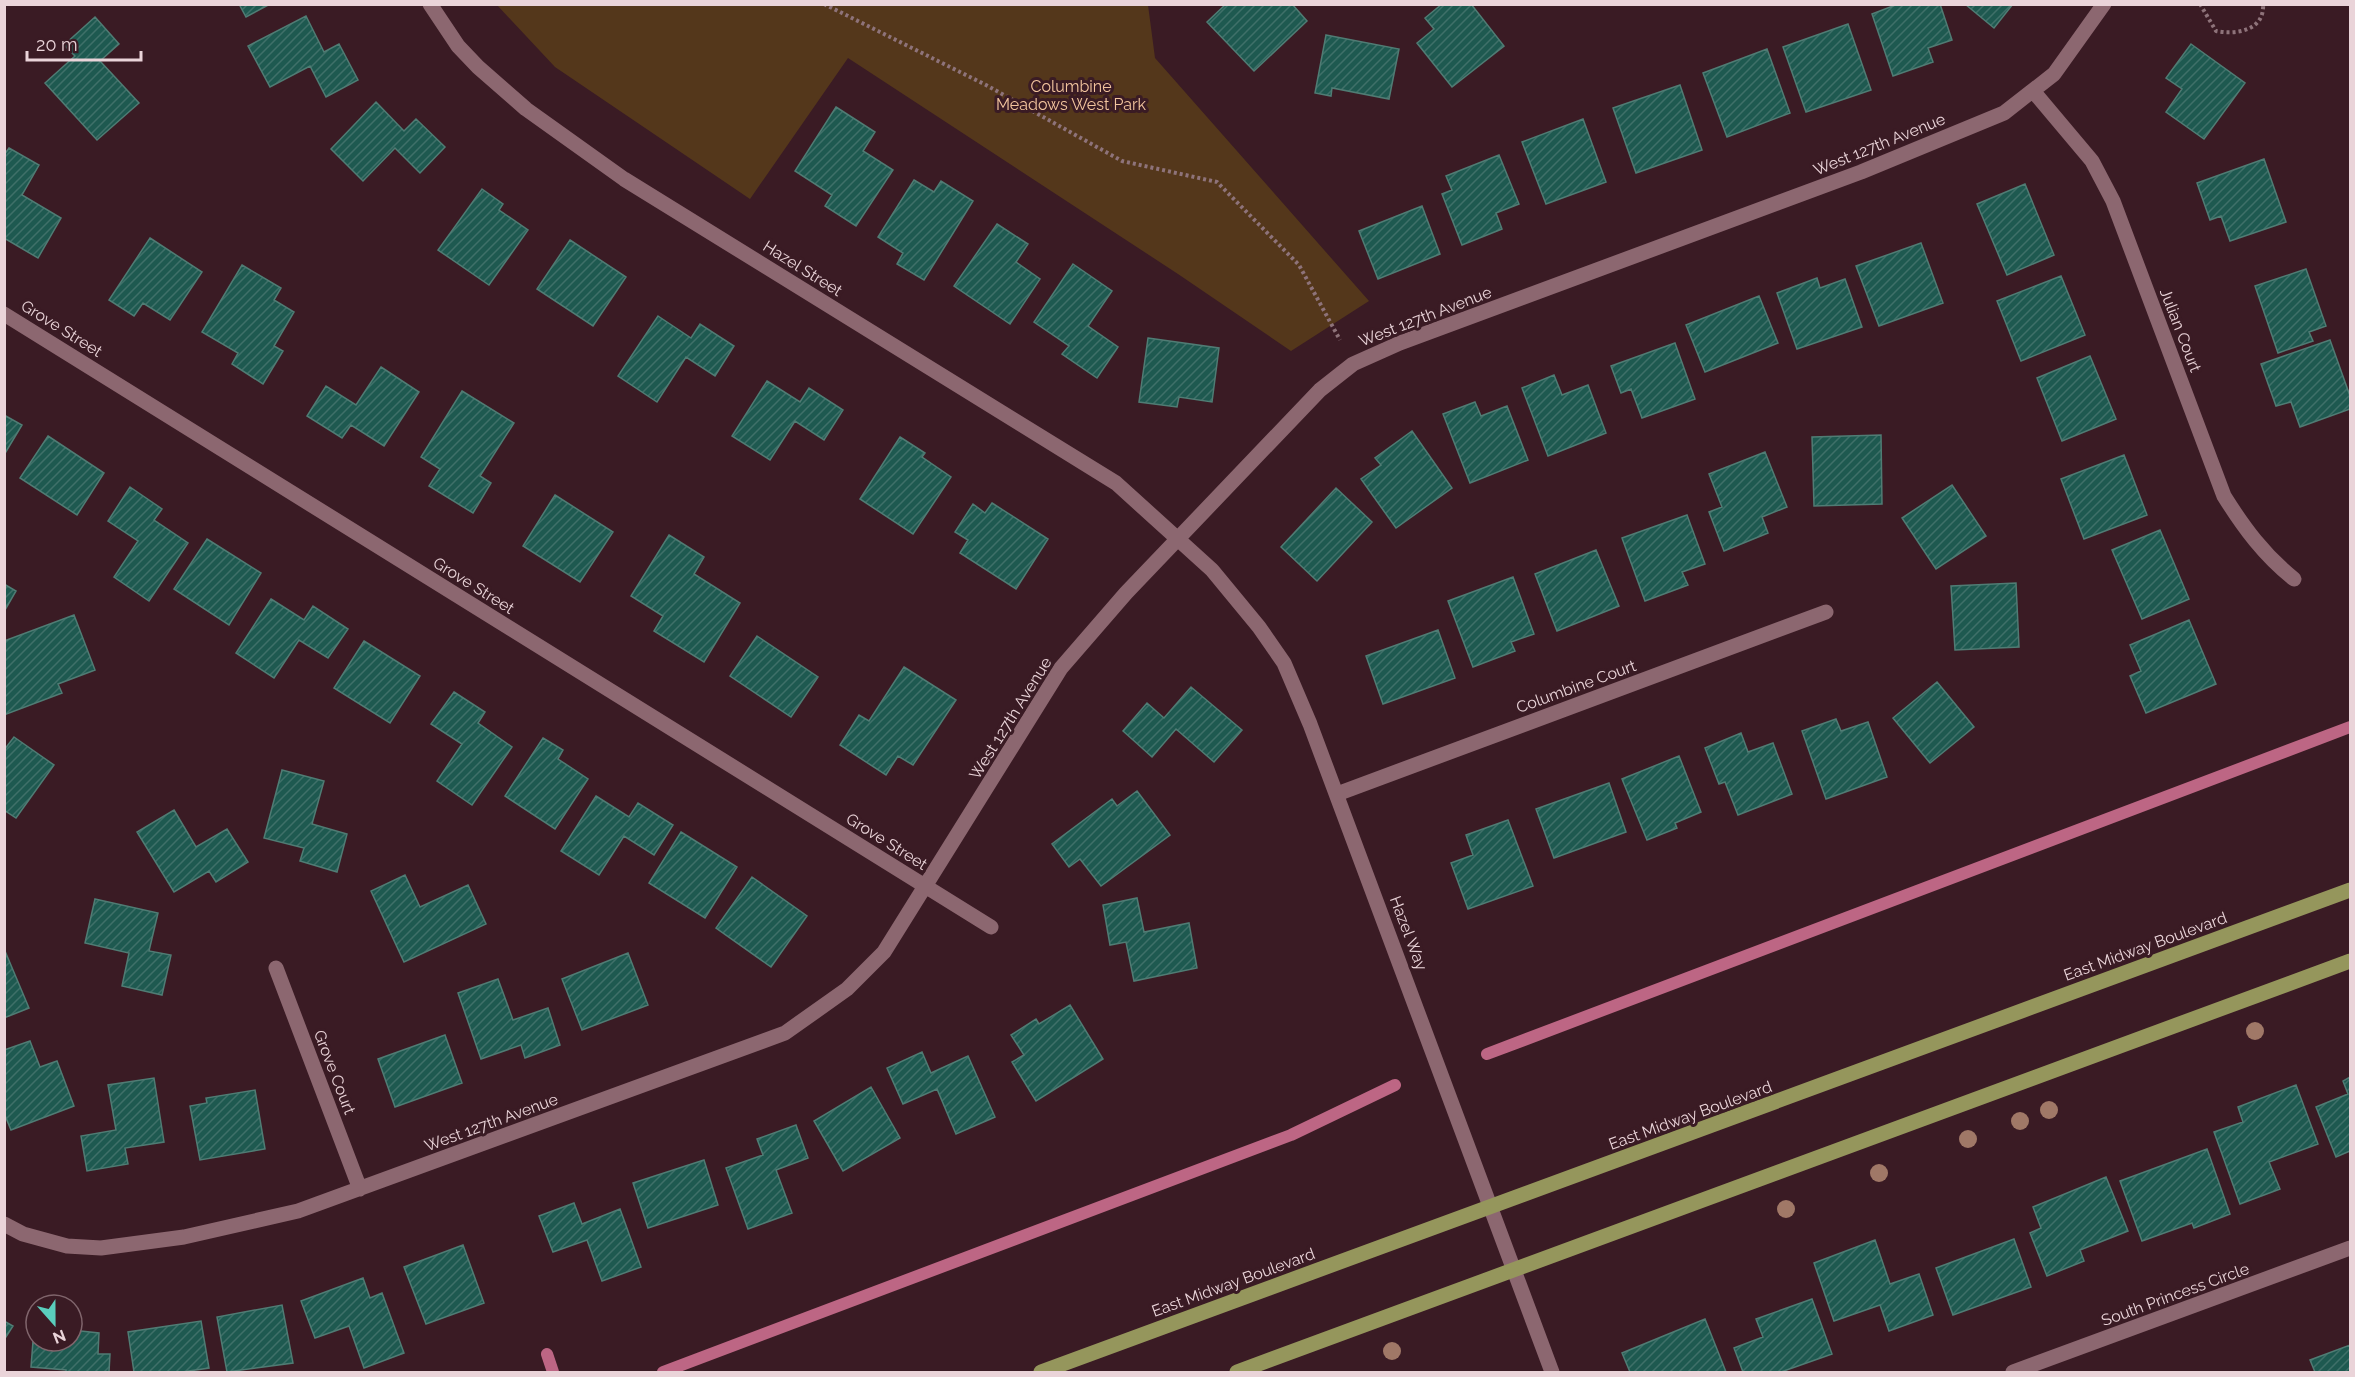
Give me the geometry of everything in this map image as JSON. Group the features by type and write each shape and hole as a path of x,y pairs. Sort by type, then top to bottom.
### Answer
{"main road":[{"name":"East Midway Boulevard","path":"1041,1372 2350,890"},
{"path":"1237,1372 2350,961"}],"street":[{"name":"Hazel Street","path":"430,4 458,46 526,109 624,179 1116,483 1177,539"},
{"name":"West 127th Avenue","path":"4,1224 23,1234 67,1246 100,1248 184,1237 298,1211 785,1033 848,989 884,952 1061,668 1177,539 1320,390 1353,364 1400,343 1861,172 2004,113 2034,92 2054,74 2104,4"},
{"name":"Julian Court","path":"2034,92 2092,161 2113,201 2224,496 2247,533 2272,561 2294,579"},
{"name":"Grove Street","path":"4,314 926,886"},
{"name":"Hazel Way","path":"1177,539 1212,570 1284,663 1337,794 1552,1372"},
{"name":"Columbine Court","path":"1337,794 1826,612"},
{"path":"926,886 991,927"},
{"name":"Grove Court","path":"276,969 360,1189"},
{"name":"South Princess Circle","path":"2013,1372 2350,1248"}],"path":[{"path":"824,4 986,85 1122,160 1217,182 1299,265 1353,364"},
{"path":"2200,4 2216,31 2232,34 2253,28 2264,11 2263,4"}],"green space":[{"name":"Columbine Meadows West Park","path":"497,5 1148,5 1155,58 1369,301 1291,351 1178,274 848,58 750,199 555,67"}],"building":[{"path":"239,4 270,4 246,17"},
{"path":"1226,4 1292,4 1307,21 1254,71 1207,22"},
{"path":"1442,4 1471,4 1504,46 1452,87 1417,43 1434,29 1425,18"},
{"path":"1898,4 1940,4 1952,40 1928,48 1933,62 1893,76 1872,14"},
{"path":"1965,4 2013,4 1994,28"},
{"path":"306,16 324,52 339,44 358,80 326,97 310,66 270,87 248,46"},
{"path":"95,17 119,44 100,61 139,103 97,140 45,83 75,56 64,45"},
{"path":"1848,24 1871,90 1806,112 1783,47"},
{"path":"1326,35 1399,49 1389,99 1332,88 1331,96 1315,93"},
{"path":"2191,44 2245,83 2204,139 2166,112 2182,89 2166,78"},
{"path":"1767,49 1790,113 1727,137 1703,73"},
{"path":"1680,85 1702,150 1636,173 1613,108"},
{"path":"376,102 404,131 416,119 445,147 420,173 395,148 363,181 331,149"},
{"path":"836,107 875,132 863,151 893,170 856,226 825,206 832,195 795,171"},
{"path":"1583,119 1606,182 1546,204 1522,142"},
{"path":"9,148 39,165 22,195 61,218 38,258 4,238 4,155"},
{"path":"1499,155 1519,204 1496,213 1502,229 1462,245 1442,194 1452,190 1446,176"},
{"path":"2264,159 2286,222 2230,241 2221,216 2210,220 2197,183"},
{"path":"914,180 934,192 941,181 973,201 924,280 897,264 903,253 878,237"},
{"path":"2025,184 2054,255 2007,275 1977,204"},
{"path":"482,189 503,204 499,210 528,230 489,285 438,250"},
{"path":"1422,206 1440,254 1378,279 1359,231"},
{"path":"997,224 1028,244 1016,262 1040,279 1010,324 954,286"},
{"path":"150,238 202,272 170,320 143,303 134,316 109,300"},
{"path":"570,240 626,277 593,326 537,289"},
{"path":"1921,243 1943,303 1879,326 1856,266"},
{"path":"1073,264 1112,291 1088,326 1118,347 1097,378 1062,354 1069,346 1034,322"},
{"path":"242,265 281,288 274,300 294,312 274,346 283,351 263,384 232,364 238,353 202,332"},
{"path":"2306,269 2326,326 2309,332 2313,341 2278,353 2255,286"},
{"path":"2061,276 2085,335 2021,361 1997,301"},
{"path":"1817,278 1820,288 1845,279 1862,327 1797,349 1777,293"},
{"path":"1759,296 1778,343 1705,372 1686,325"},
{"path":"658,316 691,338 700,324 734,346 715,376 686,357 657,402 618,376"},
{"path":"1148,338 1219,348 1212,402 1179,397 1177,407 1139,402"},
{"path":"2330,340 2350,396 2350,409 2300,427 2291,402 2276,406 2261,364"},
{"path":"1675,343 1695,399 1642,418 1631,389 1621,393 1611,366"},
{"path":"2090,356 2116,419 2062,441 2037,378"},
{"path":"381,367 419,392 384,446 351,425 342,438 307,416 326,386 356,405"},
{"path":"1554,375 1562,395 1588,385 1606,433 1548,456 1522,388"},
{"path":"767,381 800,402 809,388 843,410 824,440 795,421 770,460 732,436"},
{"path":"462,391 514,423 480,476 491,483 473,513 429,486 440,469 421,457"},
{"path":"1475,402 1481,416 1507,406 1528,460 1470,483 1443,414"},
{"path":"4,415 22,425 4,455"},
{"path":"1412,431 1452,488 1396,528 1361,479 1381,465 1375,458"},
{"path":"1881,435 1882,504 1814,506 1812,437"},
{"path":"48,436 104,473 77,515 20,478"},
{"path":"900,437 925,453 922,457 951,477 913,534 860,499"},
{"path":"1765,452 1787,507 1762,517 1768,533 1724,551 1709,512 1722,507 1709,474"},
{"path":"2124,455 2147,515 2084,539 2061,479"},
{"path":"1952,485 1986,536 1936,569 1902,518"},
{"path":"130,487 162,509 154,520 188,543 149,601 114,577 138,541 108,521"},
{"path":"1336,488 1372,522 1317,581 1281,547"},
{"path":"555,495 613,532 580,582 523,546"},
{"path":"992,503 1048,539 1016,589 960,553 968,540 955,532 973,504 985,513"},
{"path":"1687,515 1705,564 1682,572 1688,585 1645,601 1622,538"},
{"path":"2160,530 2189,599 2142,619 2112,550"},
{"path":"669,535 704,557 694,574 740,603 704,662 654,631 663,616 631,596"},
{"path":"207,539 261,573 229,625 174,589"},
{"path":"1596,550 1619,606 1557,631 1535,574"},
{"path":"1513,577 1534,634 1511,642 1515,651 1473,667 1448,601"},
{"path":"2016,583 2019,647 1955,650 1951,586"},
{"path":"4,584 16,591 5,610 4,610"},
{"path":"271,599 304,620 313,606 348,629 328,658 299,640 274,678 236,653"},
{"path":"74,615 95,670 58,684 62,693 4,715 4,641"},
{"path":"2189,620 2216,684 2146,713 2130,676 2141,671 2130,645"},
{"path":"1438,630 1455,678 1383,704 1366,656"},
{"path":"757,636 818,677 791,717 730,676"},
{"path":"364,641 420,676 390,723 334,688"},
{"path":"904,667 956,700 913,765 898,756 886,775 840,745 859,715 869,721"},
{"path":"1937,682 1974,727 1930,763 1893,718"},
{"path":"1191,687 1242,730 1214,762 1176,729 1152,757 1123,731 1147,703 1164,718"},
{"path":"454,692 485,712 478,723 512,747 472,805 437,781 462,744 431,724"},
{"path":"1836,719 1841,731 1868,722 1887,777 1826,799 1802,731"},
{"path":"1741,733 1748,752 1773,743 1792,794 1738,815 1725,782 1719,784 1705,748"},
{"path":"14,737 54,765 16,818 4,810 4,750"},
{"path":"543,738 563,750 558,759 588,779 555,829 505,796"},
{"path":"1679,756 1701,812 1675,823 1677,828 1647,840 1622,779"},
{"path":"282,770 324,781 312,824 347,834 337,872 300,861 304,848 264,838"},
{"path":"1609,783 1626,832 1554,858 1536,809"},
{"path":"1137,791 1170,835 1101,886 1080,859 1069,867 1052,844 1112,799 1117,806"},
{"path":"596,796 629,817 638,803 673,825 654,855 624,836 599,875 561,851"},
{"path":"174,810 196,847 227,829 248,862 216,882 209,871 174,892 137,832"},
{"path":"1508,820 1533,886 1468,909 1451,863 1473,855 1466,835"},
{"path":"681,832 737,867 705,918 649,883"},
{"path":"405,875 420,907 468,885 486,924 404,962 371,891"},
{"path":"752,877 807,916 771,967 716,928"},
{"path":"1137,898 1144,932 1189,923 1197,968 1134,981 1126,942 1110,945 1103,905"},
{"path":"95,899 158,913 149,951 171,955 162,995 122,986 129,953 85,943"},
{"path":"4,952 29,1008 4,1018"},
{"path":"628,953 648,1005 582,1030 562,979"},
{"path":"498,979 513,1020 548,1008 560,1045 525,1058 521,1045 481,1059 458,993"},
{"path":"1070,1005 1103,1059 1036,1101 1012,1062 1024,1055 1011,1035 1036,1019 1039,1024"},
{"path":"445,1035 462,1083 395,1107 378,1059"},
{"path":"30,1041 40,1067 57,1061 74,1106 11,1130 4,1113 4,1050"},
{"path":"922,1052 931,1073 968,1056 995,1117 956,1134 937,1089 903,1104 887,1068"},
{"path":"2350,1077 2350,1151 2336,1157 2316,1107 2348,1094 2343,1081"},
{"path":"154,1078 164,1142 125,1148 128,1164 87,1171 81,1136 116,1130 108,1085"},
{"path":"2296,1085 2318,1144 2269,1162 2280,1189 2240,1204 2214,1132 2243,1122 2238,1107"},
{"path":"871,1087 900,1138 843,1171 814,1121"},
{"path":"255,1090 265,1149 200,1160 190,1106 207,1103 206,1098"},
{"path":"796,1125 808,1158 776,1170 792,1213 748,1229 726,1168 763,1155 757,1139"},
{"path":"2207,1149 2230,1214 2194,1228 2192,1223 2142,1241 2120,1181"},
{"path":"704,1160 718,1205 648,1228 633,1183"},
{"path":"2106,1177 2128,1231 2080,1250 2084,1261 2047,1276 2030,1233 2041,1228 2033,1207"},
{"path":"574,1203 582,1224 620,1209 641,1267 602,1281 587,1240 553,1252 539,1216"},
{"path":"2014,1239 2031,1287 1953,1315 1936,1268"},
{"path":"1875,1240 1890,1284 1919,1274 1933,1315 1889,1331 1880,1305 1834,1321 1814,1263"},
{"path":"463,1245 484,1303 426,1324 404,1267"},
{"path":"363,1278 370,1298 382,1293 404,1353 364,1368 349,1326 315,1338 301,1301"},
{"path":"1812,1299 1832,1354 1781,1372 1743,1372 1734,1348 1763,1337 1756,1319"},
{"path":"282,1305 293,1363 227,1372 217,1317"},
{"path":"1705,1319 1726,1372 1630,1372 1622,1353"},
{"path":"4,1321 13,1326 4,1340"},
{"path":"201,1321 209,1368 182,1372 134,1372 128,1332"},
{"path":"84,1331 99,1333 98,1354 110,1354 109,1372 66,1372 66,1370 31,1367 32,1353 84,1353"},
{"path":"2350,1345 2350,1372 2315,1372 2310,1360"}],"waterway":[{"path":"1487,1054 2350,727"},
{"path":"663,1372 1291,1135 1395,1085"},
{"path":"547,1354 553,1372"}]}
